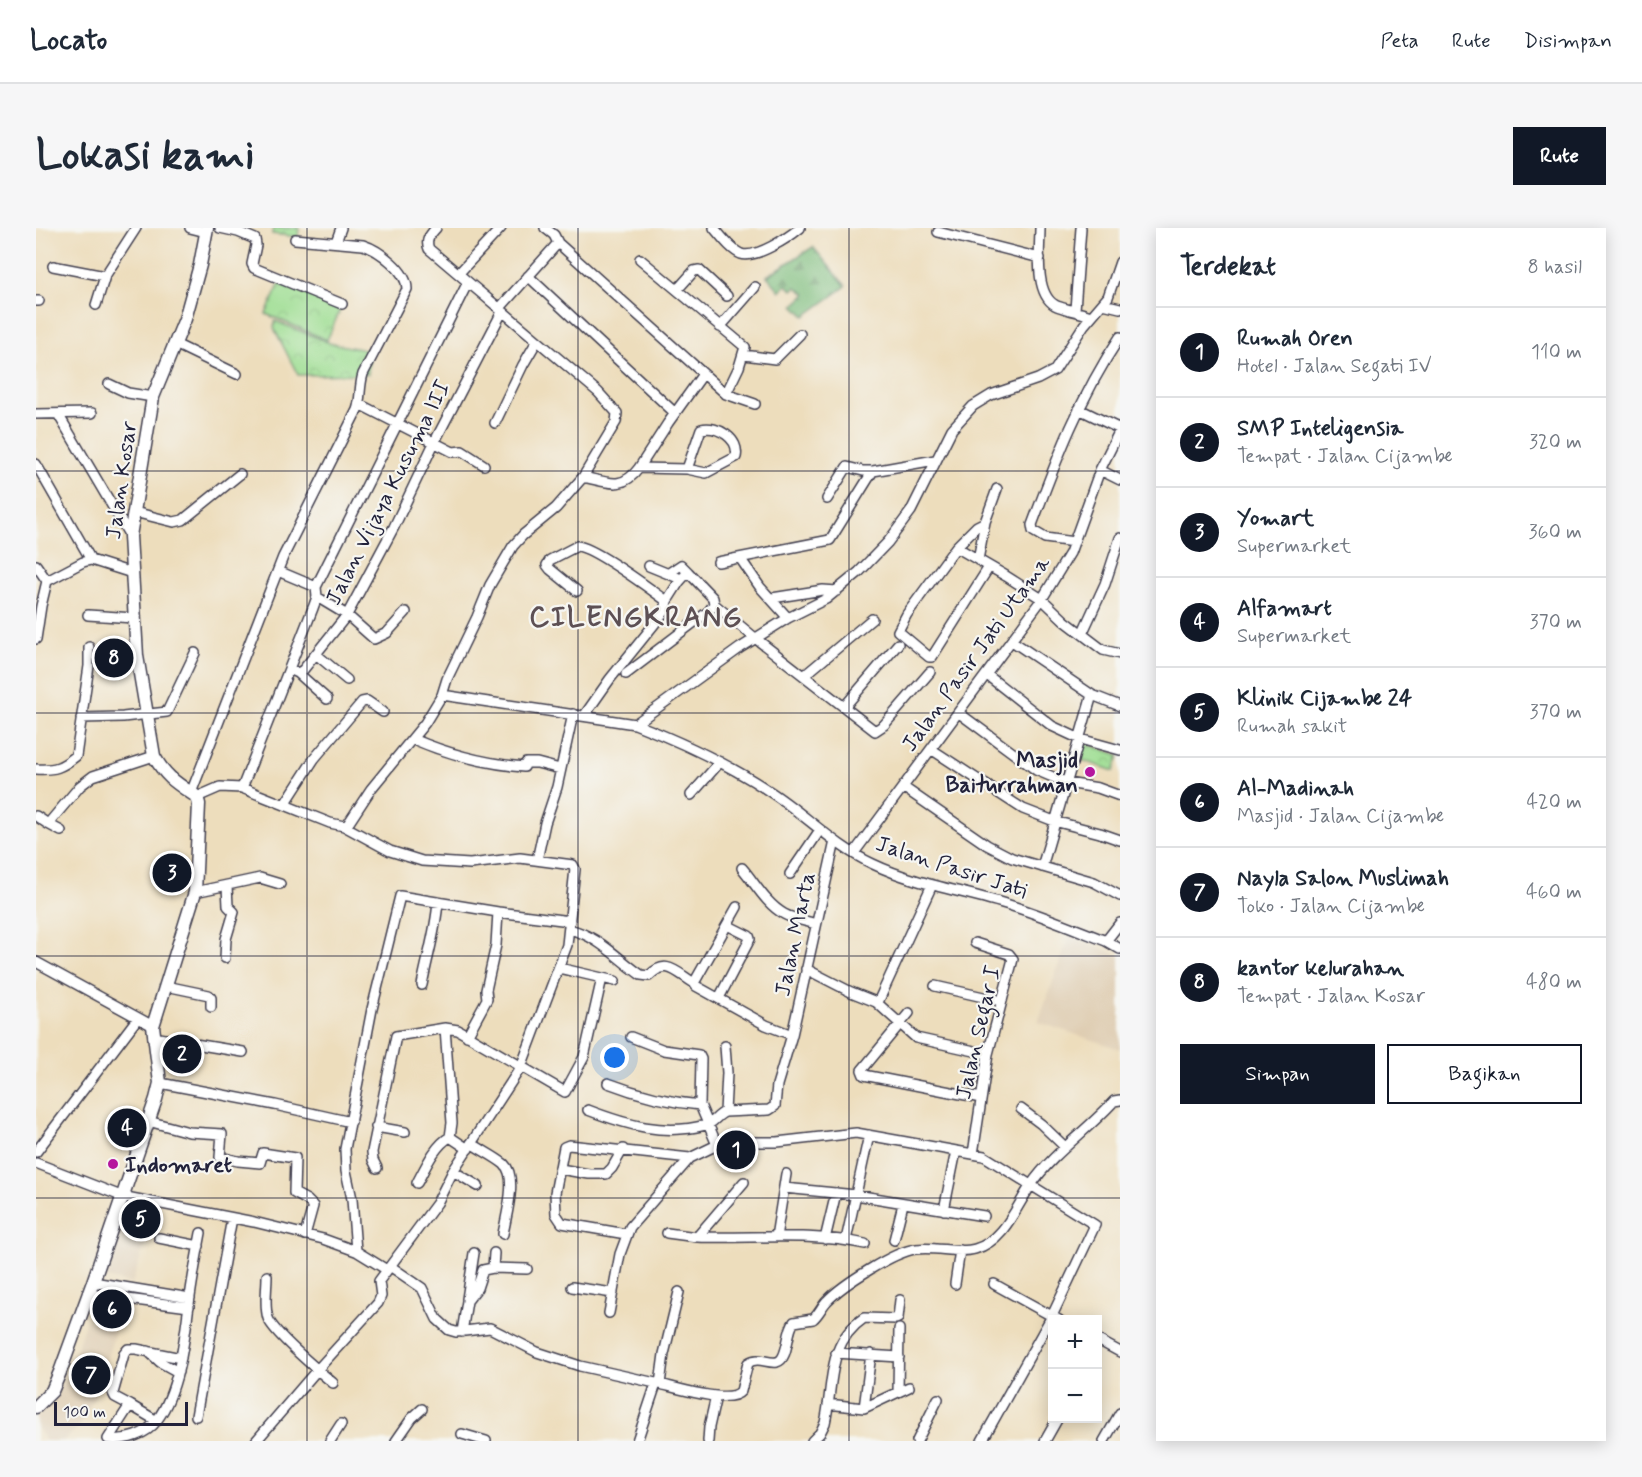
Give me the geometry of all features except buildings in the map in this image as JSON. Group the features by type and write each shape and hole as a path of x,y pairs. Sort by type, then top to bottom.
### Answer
{"street":[{"path":"96,305 105,276 136,228"},
{"path":"190,228 206,230"},
{"path":"220,228 255,239 252,264 254,268 342,304"},
{"path":"36,1407 55,1385 91,1288 160,1083 153,1032 195,892 199,804 194,795 278,571 359,404 359,385 363,374 406,295 408,283 404,276 373,248 298,239 302,228"},
{"path":"336,242 341,228"},
{"path":"344,826 371,789 413,739 442,695 447,679 502,562 522,535 556,508 583,477 616,422 617,413 598,392 429,249 427,243 429,237 436,228"},
{"path":"459,273 501,228"},
{"path":"545,228 557,235 726,394 755,404"},
{"path":"714,228 740,254 748,254 782,242 800,228"},
{"path":"1040,228 1040,279 1044,294 1055,305 1091,316"},
{"path":"1075,310 1081,228"},
{"name":"Jalan Kosar","path":"194,795 161,770 154,756 136,656 130,536 153,397 185,319 197,276 206,230"},
{"path":"938,232 1040,258"},
{"name":"Jalan Vijaya Kusuma III","path":"294,671 317,655 347,615 394,528 501,311 557,235"},
{"path":"640,259 745,347 744,355 726,394"},
{"path":"635,724 755,638 826,599 859,572 888,542 911,511 952,429 973,406 991,395 1038,379 1055,370 1091,316 1108,297 1120,262"},
{"path":"53,266 105,276"},
{"path":"677,290 694,271 699,270 727,296"},
{"path":"528,276 675,413"},
{"path":"242,788 294,671 316,592 468,282"},
{"path":"720,327 755,287"},
{"path":"1103,304 1120,308"},
{"path":"744,355 775,359 800,334"},
{"path":"1074,542 1038,535 1032,531 1032,525 1069,429 1101,365 1120,337"},
{"path":"495,423 522,365 537,341"},
{"path":"175,344 237,374"},
{"path":"583,477 614,483 626,482 632,477 703,374"},
{"path":"109,384 128,393 153,397"},
{"path":"359,404 455,453 462,451 484,465"},
{"path":"1079,409 1120,430"},
{"path":"36,414 92,413"},
{"path":"58,414 130,536"},
{"path":"639,468 687,469 706,473 716,470 736,457 736,445 730,438 714,429 701,429 687,469"},
{"name":"Jalan Pasir Jati Utama","path":"854,853 1042,599 1070,553 1100,470 1120,430"},
{"path":"827,499 847,467 873,471 935,460"},
{"path":"36,464 91,560"},
{"path":"1100,470 1120,480"},
{"path":"134,512 174,522 183,520 240,474"},
{"path":"718,562 830,540 871,474"},
{"path":"978,560 986,522 997,489"},
{"path":"986,522 977,526 956,547 898,631 929,657 933,656 989,567"},
{"path":"1082,634 1105,584 1120,538"},
{"path":"577,591 547,565 550,560 573,547 580,546 614,565 667,601"},
{"path":"956,547 1042,599 1103,650 1120,654"},
{"path":"740,558 760,587 788,618"},
{"path":"47,581 82,562 91,560 132,573"},
{"path":"36,565 47,581 36,639"},
{"path":"649,566 669,573 681,565 685,576 713,598 714,604 875,731 884,725 930,672"},
{"path":"278,571 316,592 374,639 387,633 406,612"},
{"path":"584,716 610,679 665,611 667,601 685,576"},
{"path":"772,598 823,590 837,591"},
{"path":"626,674 709,611 714,604"},
{"path":"88,615 134,618"},
{"path":"805,675 872,619"},
{"path":"1012,640 1092,695 1120,706"},
{"path":"845,706 898,644"},
{"path":"36,770 53,770 76,756 89,666 89,647"},
{"path":"81,718 164,713 170,709 195,653"},
{"path":"317,655 347,680"},
{"path":"294,671 327,699"},
{"path":"987,675 1052,726 1080,739 1120,750"},
{"path":"442,695 635,724 664,735 720,762 691,795"},
{"path":"1042,867 1092,695"},
{"path":"285,804 314,759 362,702 367,700 383,712"},
{"path":"959,713 1036,770 1066,783 1098,788 1120,796"},
{"path":"537,860 557,788 573,714"},
{"path":"413,739 485,762 524,767 526,763 537,763 560,769"},
{"path":"931,749 1023,809 1054,821 1120,840"},
{"path":"48,824 80,786 93,776 154,756"},
{"name":"Jalan Pasir Jati","path":"720,762 768,790 835,841 873,864 932,885 1012,906 1106,941 1120,949"},
{"path":"194,795 220,787 242,788 330,823 344,826 390,851 422,861 470,864 505,859 537,860 575,867 567,945 521,1067 453,1171 437,1203 379,1281 381,1296 378,1304 256,1441"},
{"path":"903,787 987,845 1012,858 1094,882 1120,896"},
{"path":"36,816 61,831"},
{"path":"790,874 820,830"},
{"name":"Jalan Marta","path":"725,1112 769,1110 775,1106 777,1085 792,1035 835,841"},
{"path":"742,868 760,892 780,912 816,924"},
{"path":"195,892 263,878 280,884"},
{"path":"876,1002 879,1000 932,885"},
{"path":"225,958 226,939 234,912 228,906 227,886"},
{"path":"356,1251 345,1149 372,1009 400,896 570,925 594,938 647,976 657,968 665,966 766,1025 792,1035"},
{"path":"422,985 437,920 438,902"},
{"path":"694,983 737,907"},
{"path":"467,1036 487,999 486,990 496,945 498,912"},
{"path":"1106,941 1120,923"},
{"path":"719,998 750,939 749,936 727,925"},
{"name":"Jalan Segar I","path":"973,1154 988,1054 1013,959 1009,954 975,943"},
{"path":"36,962 137,1019 153,1032 243,1052"},
{"path":"559,968 615,981"},
{"path":"806,969 876,1002 916,1038 988,1054"},
{"path":"377,1168 372,1152 395,1037 445,1028 458,1030 563,1092 567,1091 584,1057 602,978"},
{"path":"166,986 209,995 212,998 211,1007"},
{"path":"935,986 1001,1001"},
{"path":"909,1012 862,1070 864,1076 981,1098"},
{"path":"36,1152 137,1019"},
{"path":"445,1028 452,1123 450,1137"},
{"path":"632,1037 664,1050 699,1055 702,1078 700,1105 717,1145"},
{"path":"588,1110 630,1124 661,1130 670,1131 708,1125 719,1114 725,1112 727,1073 725,1046"},
{"path":"160,1083 351,1122"},
{"path":"608,1083 668,1102 700,1105"},
{"path":"36,1163 121,1196 305,1235 356,1251 389,1268 424,1291 432,1310 449,1330 462,1332 490,1328 537,1352 580,1366 716,1396 733,1397 739,1394 747,1366 753,1360 780,1361 785,1354 790,1329 794,1322 813,1319 826,1302 846,1286 892,1257 913,1249 934,1247 975,1249 991,1240 1010,1220 1031,1185 1065,1148 1114,1101 1120,1100"},
{"path":"1021,1109 1041,1124 1065,1148"},
{"path":"148,1120 189,1132 222,1134 220,1157 260,1163 262,1153 295,1158 294,1193 313,1206 305,1235"},
{"path":"376,1127 405,1132"},
{"path":"609,1313 626,1234 690,1158 717,1145 730,1142 777,1142 856,1133 984,1156 1095,1225 1056,1315"},
{"path":"846,1240 869,1135"},
{"path":"450,1137 507,1168 511,1182 502,1234"},
{"path":"417,1183 433,1155 445,1139 450,1137"},
{"path":"626,1234 562,1222 556,1214 555,1184 564,1147 569,1144 690,1158"},
{"path":"560,1169 589,1174 606,1174 623,1149"},
{"path":"944,1210 956,1151"},
{"path":"453,1171 478,1186"},
{"path":"776,1237 786,1174"},
{"path":"697,1237 744,1182"},
{"path":"784,1188 836,1193 984,1216"},
{"path":"825,1239 836,1193"},
{"path":"894,1240 903,1204"},
{"path":"196,1416 232,1218"},
{"path":"107,1440 129,1438 146,1431 157,1421 166,1403 181,1358 201,1233"},
{"path":"667,1233 724,1239 776,1237 846,1240 865,1244"},
{"path":"159,1238 199,1246"},
{"path":"955,1284 960,1250"},
{"path":"462,1332 474,1253"},
{"path":"493,1268 494,1253"},
{"path":"467,1301 477,1288 483,1270 527,1269"},
{"path":"267,1276 267,1316 271,1324 333,1383"},
{"path":"994,1284 1050,1315"},
{"path":"572,1287 613,1293"},
{"path":"91,1288 190,1302"},
{"path":"638,1441 658,1384 679,1292"},
{"path":"812,1441 820,1433 825,1423 836,1353 842,1340 862,1319 895,1320 898,1318 900,1300"},
{"path":"898,1392 899,1329"},
{"path":"982,1441 1048,1330"},
{"path":"1102,1345 1120,1352"},
{"path":"157,1421 113,1395 124,1354 128,1349 181,1358"},
{"path":"147,1351 160,1362 178,1372"},
{"path":"836,1353 899,1357"},
{"path":"864,1408 871,1354"},
{"path":"828,1404 864,1408 909,1387"},
{"path":"708,1441 716,1396"},
{"path":"917,1441 938,1399"},
{"path":"107,1440 130,1405"},
{"path":"396,1441 412,1418 422,1409"},
{"path":"1104,1441 1120,1413"},
{"path":"1045,1441 1056,1423"},
{"path":"330,1441 341,1424"},
{"path":"462,1434 485,1441"}],"shaded area":[{"path":"978,639 991,647 985,656 972,648"},
{"path":"1070,935 1120,956 1120,1049 1038,1022"},
{"path":"128,1209 154,1215 132,1284 102,1277"},
{"path":"86,1320 117,1326 94,1398 80,1426 63,1441 46,1441 36,1427 36,1417 53,1402 69,1372"}],"green space":[{"path":"273,228 299,228 298,237 272,234"},
{"path":"813,247 846,286 805,316 794,305 806,294 796,287 792,290 787,285 780,291 767,276"},
{"path":"280,283 341,308 327,340 266,314"},
{"path":"275,321 330,343 370,351 368,374 298,375 274,328"},
{"path":"1085,743 1119,755 1114,771 1079,759"}],"place":[{"name":"kantor kelurahan","path":"114,658"},
{"name":"Masjid Baiturrahman","path":"1090,772"},
{"name":"Yomart","path":"172,873"},
{"name":"SMP Inteligensia","path":"182,1054"},
{"name":"Alfamart","path":"127,1128"},
{"name":"Rumah Oren","path":"736,1150"},
{"name":"Indomaret","path":"113,1164"},
{"name":"Klinik Cijambe 24","path":"141,1219"},
{"name":"Al-Madinah","path":"112,1309"},
{"name":"Nayla Salon Muslimah","path":"91,1375"}],"district":[{"name":"CILENGKRANG","path":"636,616"}]}
